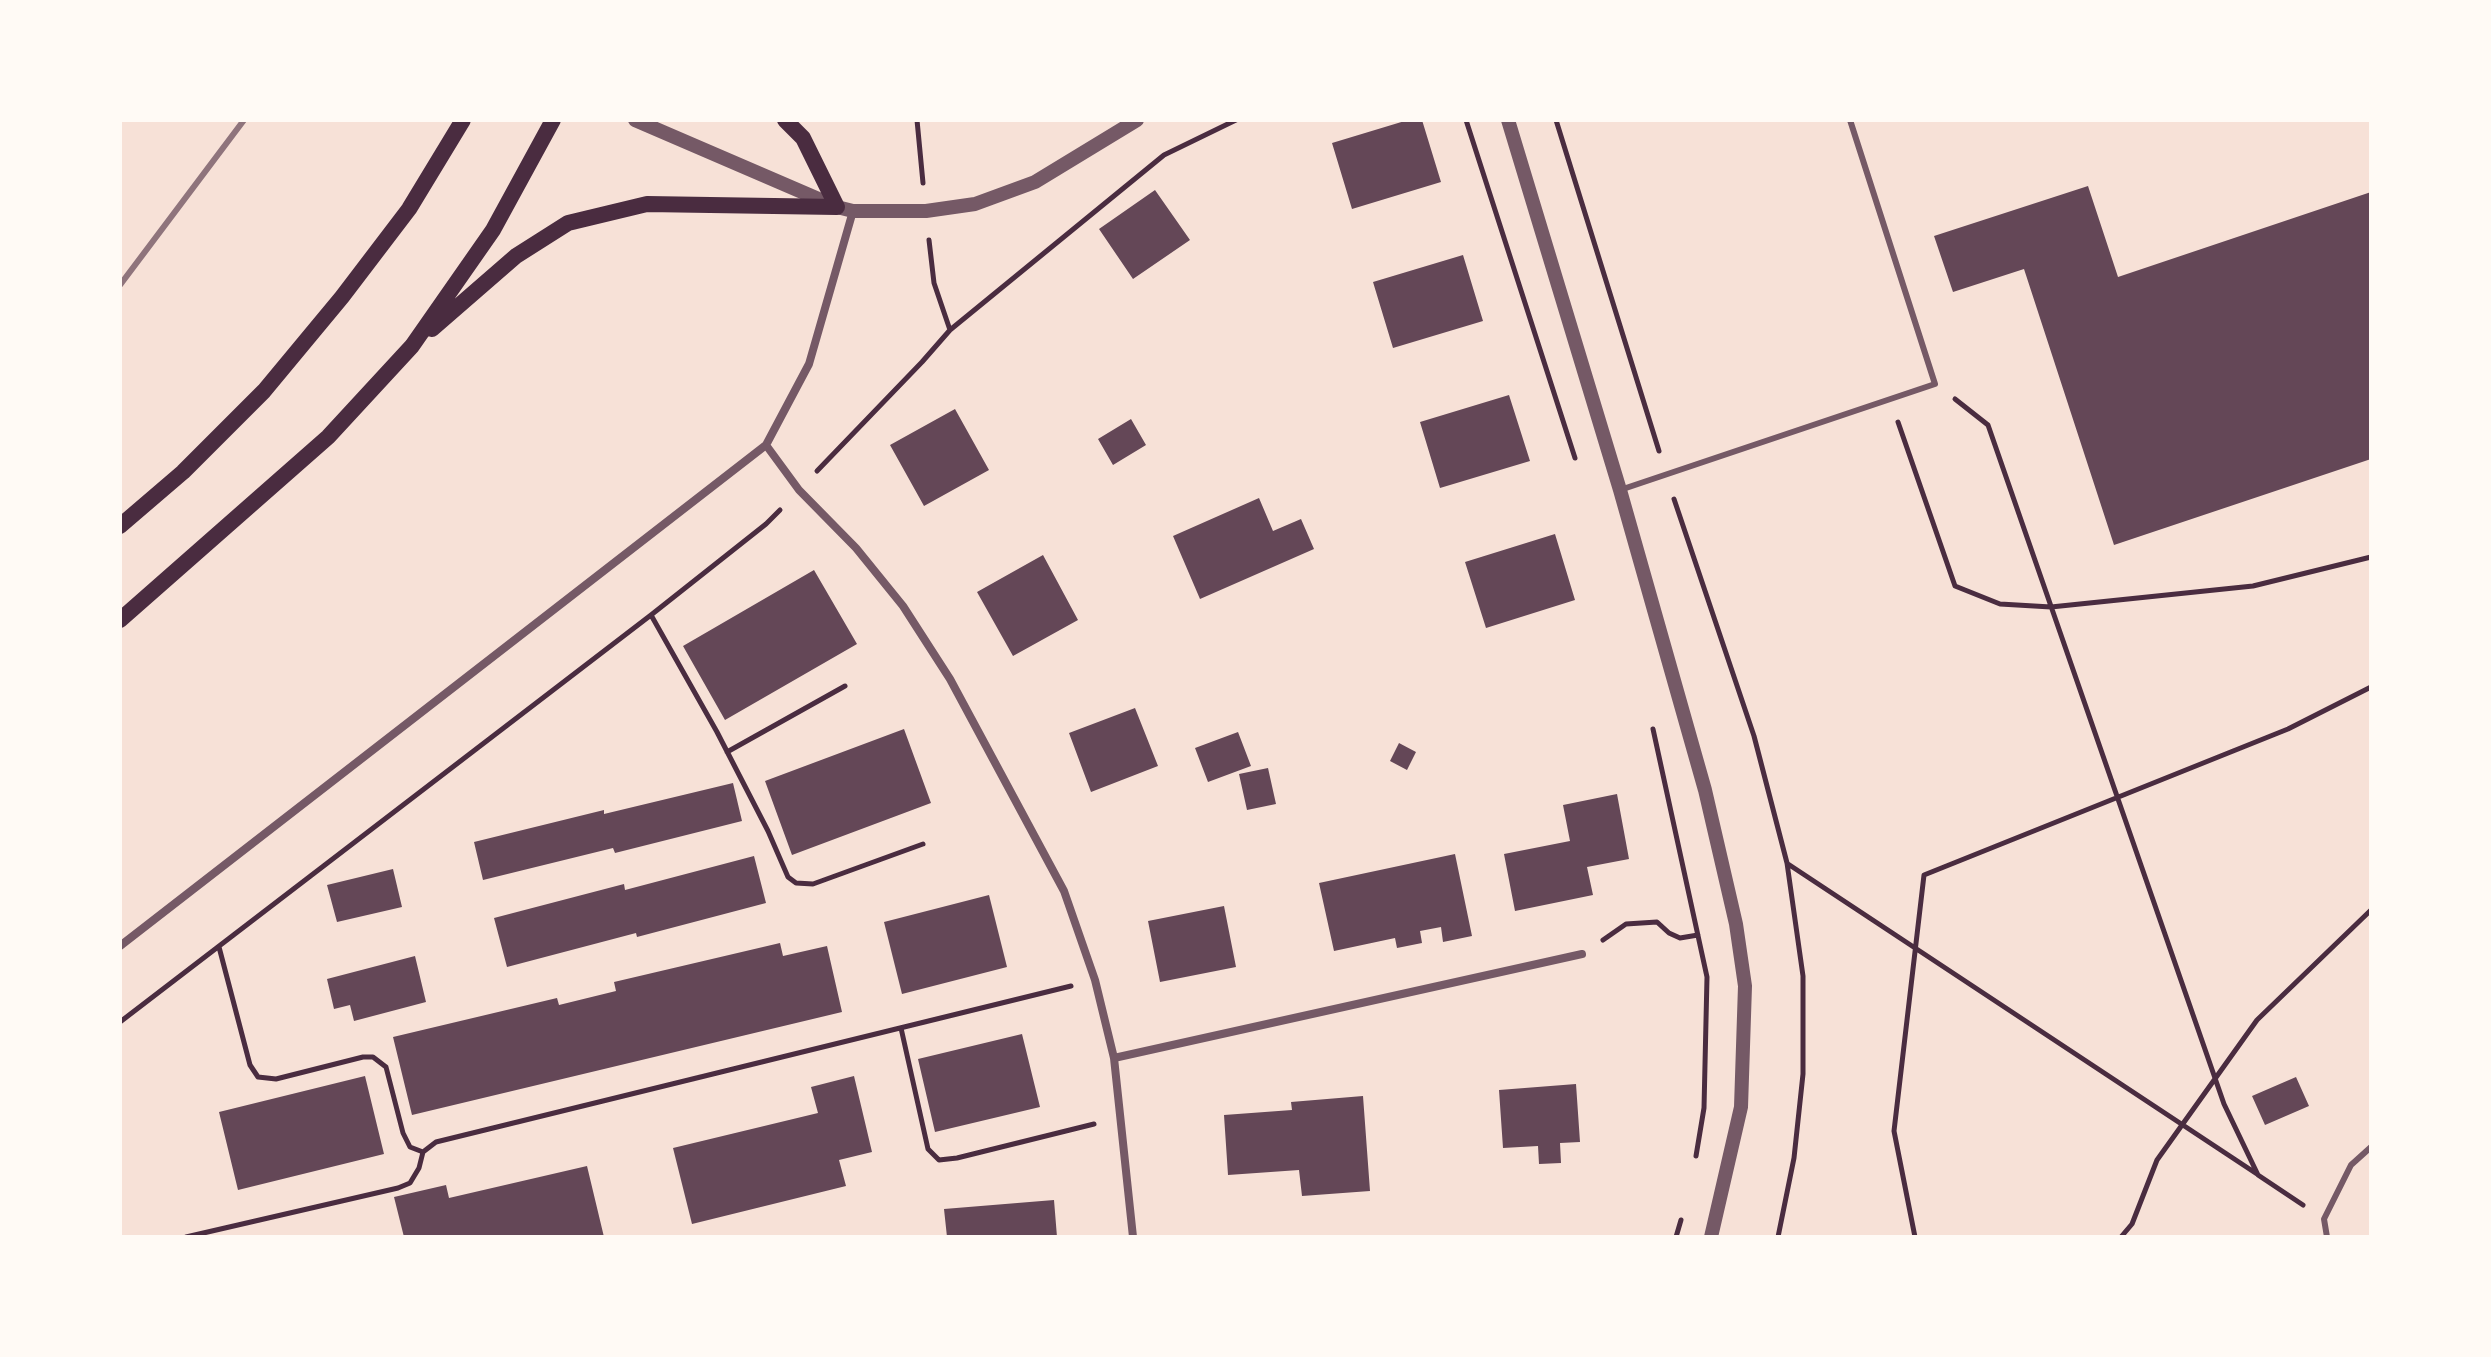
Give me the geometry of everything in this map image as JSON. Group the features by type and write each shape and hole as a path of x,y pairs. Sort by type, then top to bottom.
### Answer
{"main road":[{"path":"120,526 183,472 264,391 342,297 409,209 463,120"},
{"path":"412,346 493,230 553,120"},
{"path":"785,120 803,138 845,209"},
{"path":"120,620 328,437 412,346 516,256 568,223 647,204 845,209"}],"street":[{"path":"635,120 845,209 926,211 975,204 1035,182 1137,120"},
{"path":"1508,120 1620,490 1705,790 1736,924 1745,986 1741,1107 1711,1237"},
{"path":"120,946 766,445 809,364 845,209"},
{"path":"766,445 799,490 856,548 903,606 950,679 1064,891 1095,980 1114,1058 1133,1237"},
{"path":"1114,1058 1582,954"}],"lane":[{"path":"1620,490 1935,384 1850,120"},
{"path":"2327,1237 2324,1219 2351,1165 2371,1147"}],"path":[{"path":"917,120 934,283 950,330"},
{"path":"120,1022 766,524 950,330 1164,155 1236,120"},
{"path":"1466,120 1580,473"},
{"path":"1556,120 1666,474 1754,736 1787,863 1803,976 1803,1074 1794,1158 1778,1237"},
{"path":"1935,384 1988,425 2215,1078 2258,1175"},
{"path":"1890,398 1955,586 2000,604 2051,607 2253,586 2371,557"},
{"path":"651,615 727,752 788,877 796,883 813,884 923,844"},
{"path":"727,752 845,686"},
{"path":"1915,1237 1894,1131 1924,875 2288,729 2371,687"},
{"path":"1652,726 1707,977 1704,1108 1693,1170"},
{"path":"1787,863 2324,1219"},
{"path":"2121,1237 2132,1224 2157,1160 2257,1020 2371,910"},
{"path":"1582,954 1626,924 1657,922 1680,938 1699,935"},
{"path":"219,947 250,1065 258,1077 276,1079 373,1057 386,1067 403,1133 410,1147 423,1152"},
{"path":"186,1237 398,1188 410,1183 419,1168 423,1152 436,1142 1095,980"},
{"path":"901,1028 928,1149 939,1160 1121,1118"},
{"path":"1676,1237 1683,1212"}],"building":[{"path":"1408,120 1422,120 1441,182 1352,209 1332,143"},
{"path":"2088,186 2118,277 2371,192 2371,459 2114,545 2024,269 1953,292 1934,236"},
{"path":"1155,190 1190,240 1133,279 1099,229"},
{"path":"1463,255 1483,321 1393,348 1373,282"},
{"path":"1509,395 1530,461 1440,488 1420,422"},
{"path":"955,409 989,470 924,506 890,445"},
{"path":"1131,419 1146,445 1113,465 1098,439"},
{"path":"1259,498 1273,531 1301,519 1314,549 1200,599 1173,536"},
{"path":"1555,534 1575,600 1486,628 1465,562"},
{"path":"1043,555 1078,620 1013,656 977,592"},
{"path":"814,570 857,644 725,720 683,646"},
{"path":"1135,708 1158,766 1091,792 1069,733"},
{"path":"904,729 931,803 792,855 765,781"},
{"path":"1238,732 1251,766 1208,782 1195,748"},
{"path":"1399,743 1416,752 1407,770 1390,761"},
{"path":"1268,768 1276,804 1247,810 1239,774"},
{"path":"733,783 742,821 615,853 613,848 483,880 474,842"},
{"path":"1617,794 1629,859 1587,867 1593,895 1515,911 1504,854 1570,841 1563,805"},
{"path":"1455,854 1472,936 1443,942 1441,927 1420,931 1422,943 1397,948 1395,938 1334,951 1319,883"},
{"path":"754,856 766,903 507,967 494,918 624,884 625,890"},
{"path":"393,869 402,907 337,922 327,885"},
{"path":"989,895 1007,967 902,994 884,922"},
{"path":"1224,906 1236,967 1160,982 1148,921"},
{"path":"780,943 783,956 827,946 842,1012 412,1115 393,1037 557,998 559,1005 616,991 614,982"},
{"path":"415,956 426,1002 354,1021 350,1005 334,1009 327,979"},
{"path":"1022,1034 1040,1107 935,1132 918,1059"},
{"path":"365,1076 384,1154 238,1190 219,1112"},
{"path":"854,1076 872,1152 839,1160 846,1186 692,1224 673,1148 818,1113 811,1087"},
{"path":"2296,1077 2309,1106 2265,1125 2252,1096"},
{"path":"1576,1084 1580,1142 1560,1143 1561,1163 1539,1164 1538,1146 1503,1148 1499,1090"},
{"path":"1363,1096 1370,1191 1302,1196 1299,1170 1228,1175 1224,1115 1292,1110 1291,1102"},
{"path":"587,1166 604,1237 404,1237 394,1197 446,1185 449,1198"},
{"path":"1054,1200 1057,1237 947,1237 944,1209"}],"railway":[{"path":"120,285 244,120"}]}
